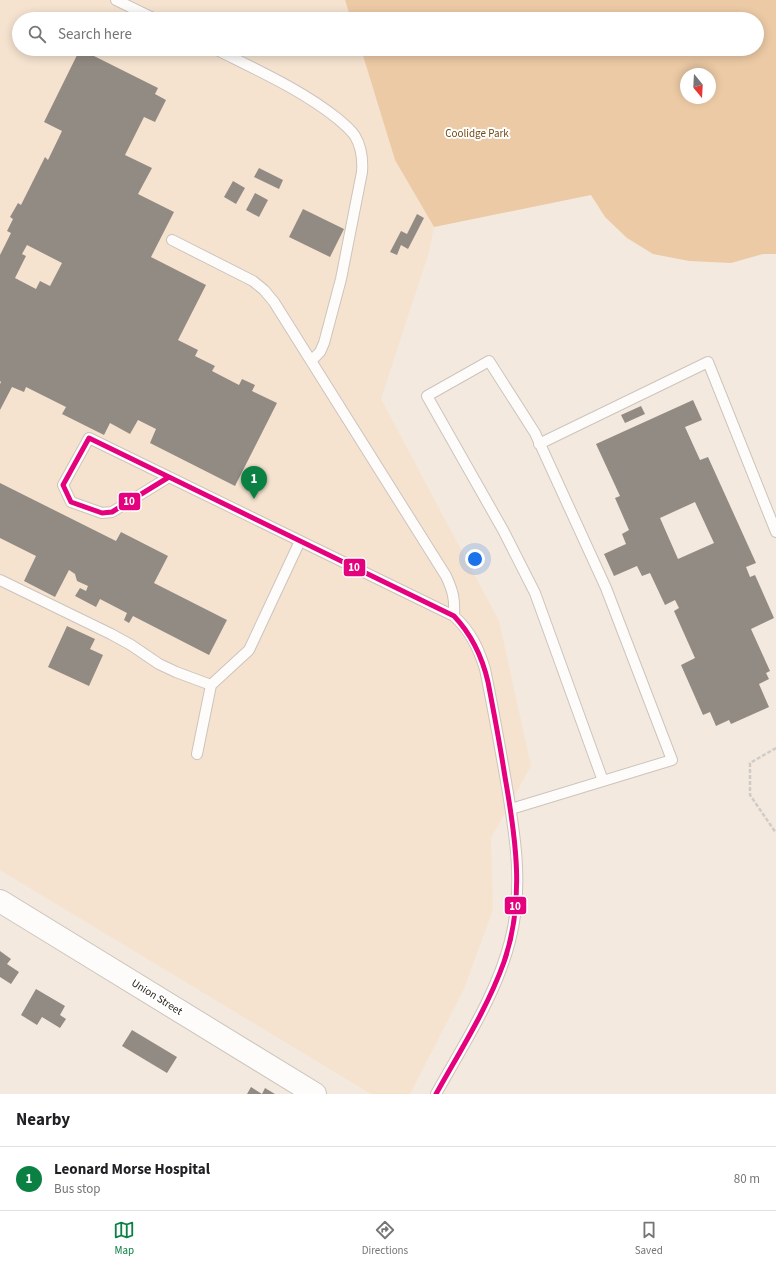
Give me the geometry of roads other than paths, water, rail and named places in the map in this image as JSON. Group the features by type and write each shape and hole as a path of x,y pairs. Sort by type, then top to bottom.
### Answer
{"street":[{"name":"Union Street","path":"0,901 315,1094"}],"lane":[{"path":"116,0 141,12"},
{"path":"229,56 270,77 323,108 346,125 360,146 363,160 362,172 341,279 324,343 320,352 311,361"},
{"path":"172,240 253,281 264,290 274,302 446,576 455,599 454,616"},
{"path":"511,809 604,781 672,760 606,588 535,433 490,361 427,396 503,530 535,593 604,781"},
{"path":"539,444 708,362 776,532"},
{"path":"169,477 112,512 102,513 71,502 64,485 89,438 169,477 300,541 454,616 464,625 473,638 485,669 511,809 515,837 518,893 510,941 494,987 436,1094"},
{"path":"197,754 211,685 249,650 300,541"},
{"path":"0,580 111,634 131,645 159,664 211,685"}],"place":[{"name":"Leonard Morse Hospital","path":"254,499"}],"park label":[{"name":"Coolidge Park","path":"477,133"}]}
